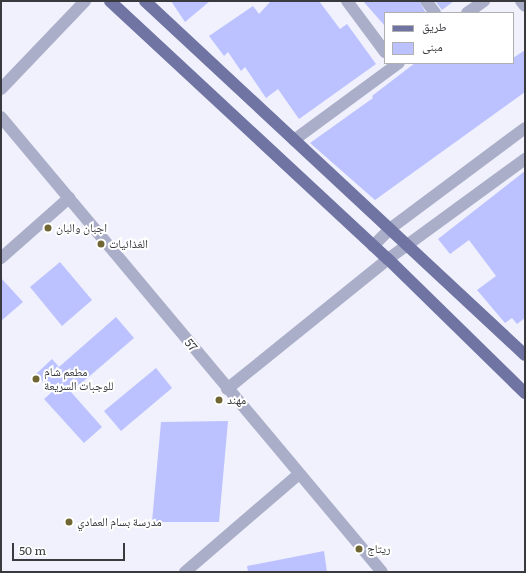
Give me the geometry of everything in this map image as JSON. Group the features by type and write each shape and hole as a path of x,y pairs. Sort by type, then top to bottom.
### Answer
{"main road":[{"path":"110,1 388,259 525,393"},
{"path":"145,1 391,228 525,355"}],"street":[{"path":"1,89 85,1"},
{"path":"347,1 384,51"},
{"path":"426,1 434,12"},
{"path":"468,12 484,1"},
{"path":"521,1 525,6"},
{"path":"294,140 396,64"},
{"name":"57","path":"1,118 382,572"},
{"path":"373,246 391,228 525,128"},
{"path":"228,389 388,259 525,159"},
{"path":"1,258 69,198"},
{"path":"185,572 299,474"}],"building":[{"path":"171,1 210,1 185,22"},
{"path":"271,1 319,1 340,29 347,24 376,64 299,119 278,89 266,98 245,67 241,71 228,52 224,56 209,36 253,6 259,14"},
{"path":"363,1 419,1 425,12 384,12 384,25"},
{"path":"435,1 454,1 442,10"},
{"path":"525,50 525,92 375,200 310,143 373,98 372,96 414,64 514,64 514,57"},
{"path":"525,171 525,318 517,324 512,318 505,323 477,290 496,276 469,240 450,254 438,239"},
{"path":"60,262 92,300 62,326 30,287"},
{"path":"1,278 23,302 1,321"},
{"path":"116,317 134,338 71,392 102,427 84,443 44,399 52,392 36,374 52,359 59,367"},
{"path":"156,368 172,388 121,431 104,411"},
{"path":"228,421 219,522 152,522 161,422"},
{"path":"324,551 327,572 248,572 247,566"}],"place":[{"name":"اجبان والبان","path":"48,228"},
{"name":"الغذائيات","path":"101,244"},
{"name":"مطعم شام للوجبات السريعة","path":"36,379"},
{"name":"مهند","path":"219,400"},
{"name":"مدرسة بسام العمادي","path":"69,522"},
{"name":"ريتاج","path":"359,549"}]}
